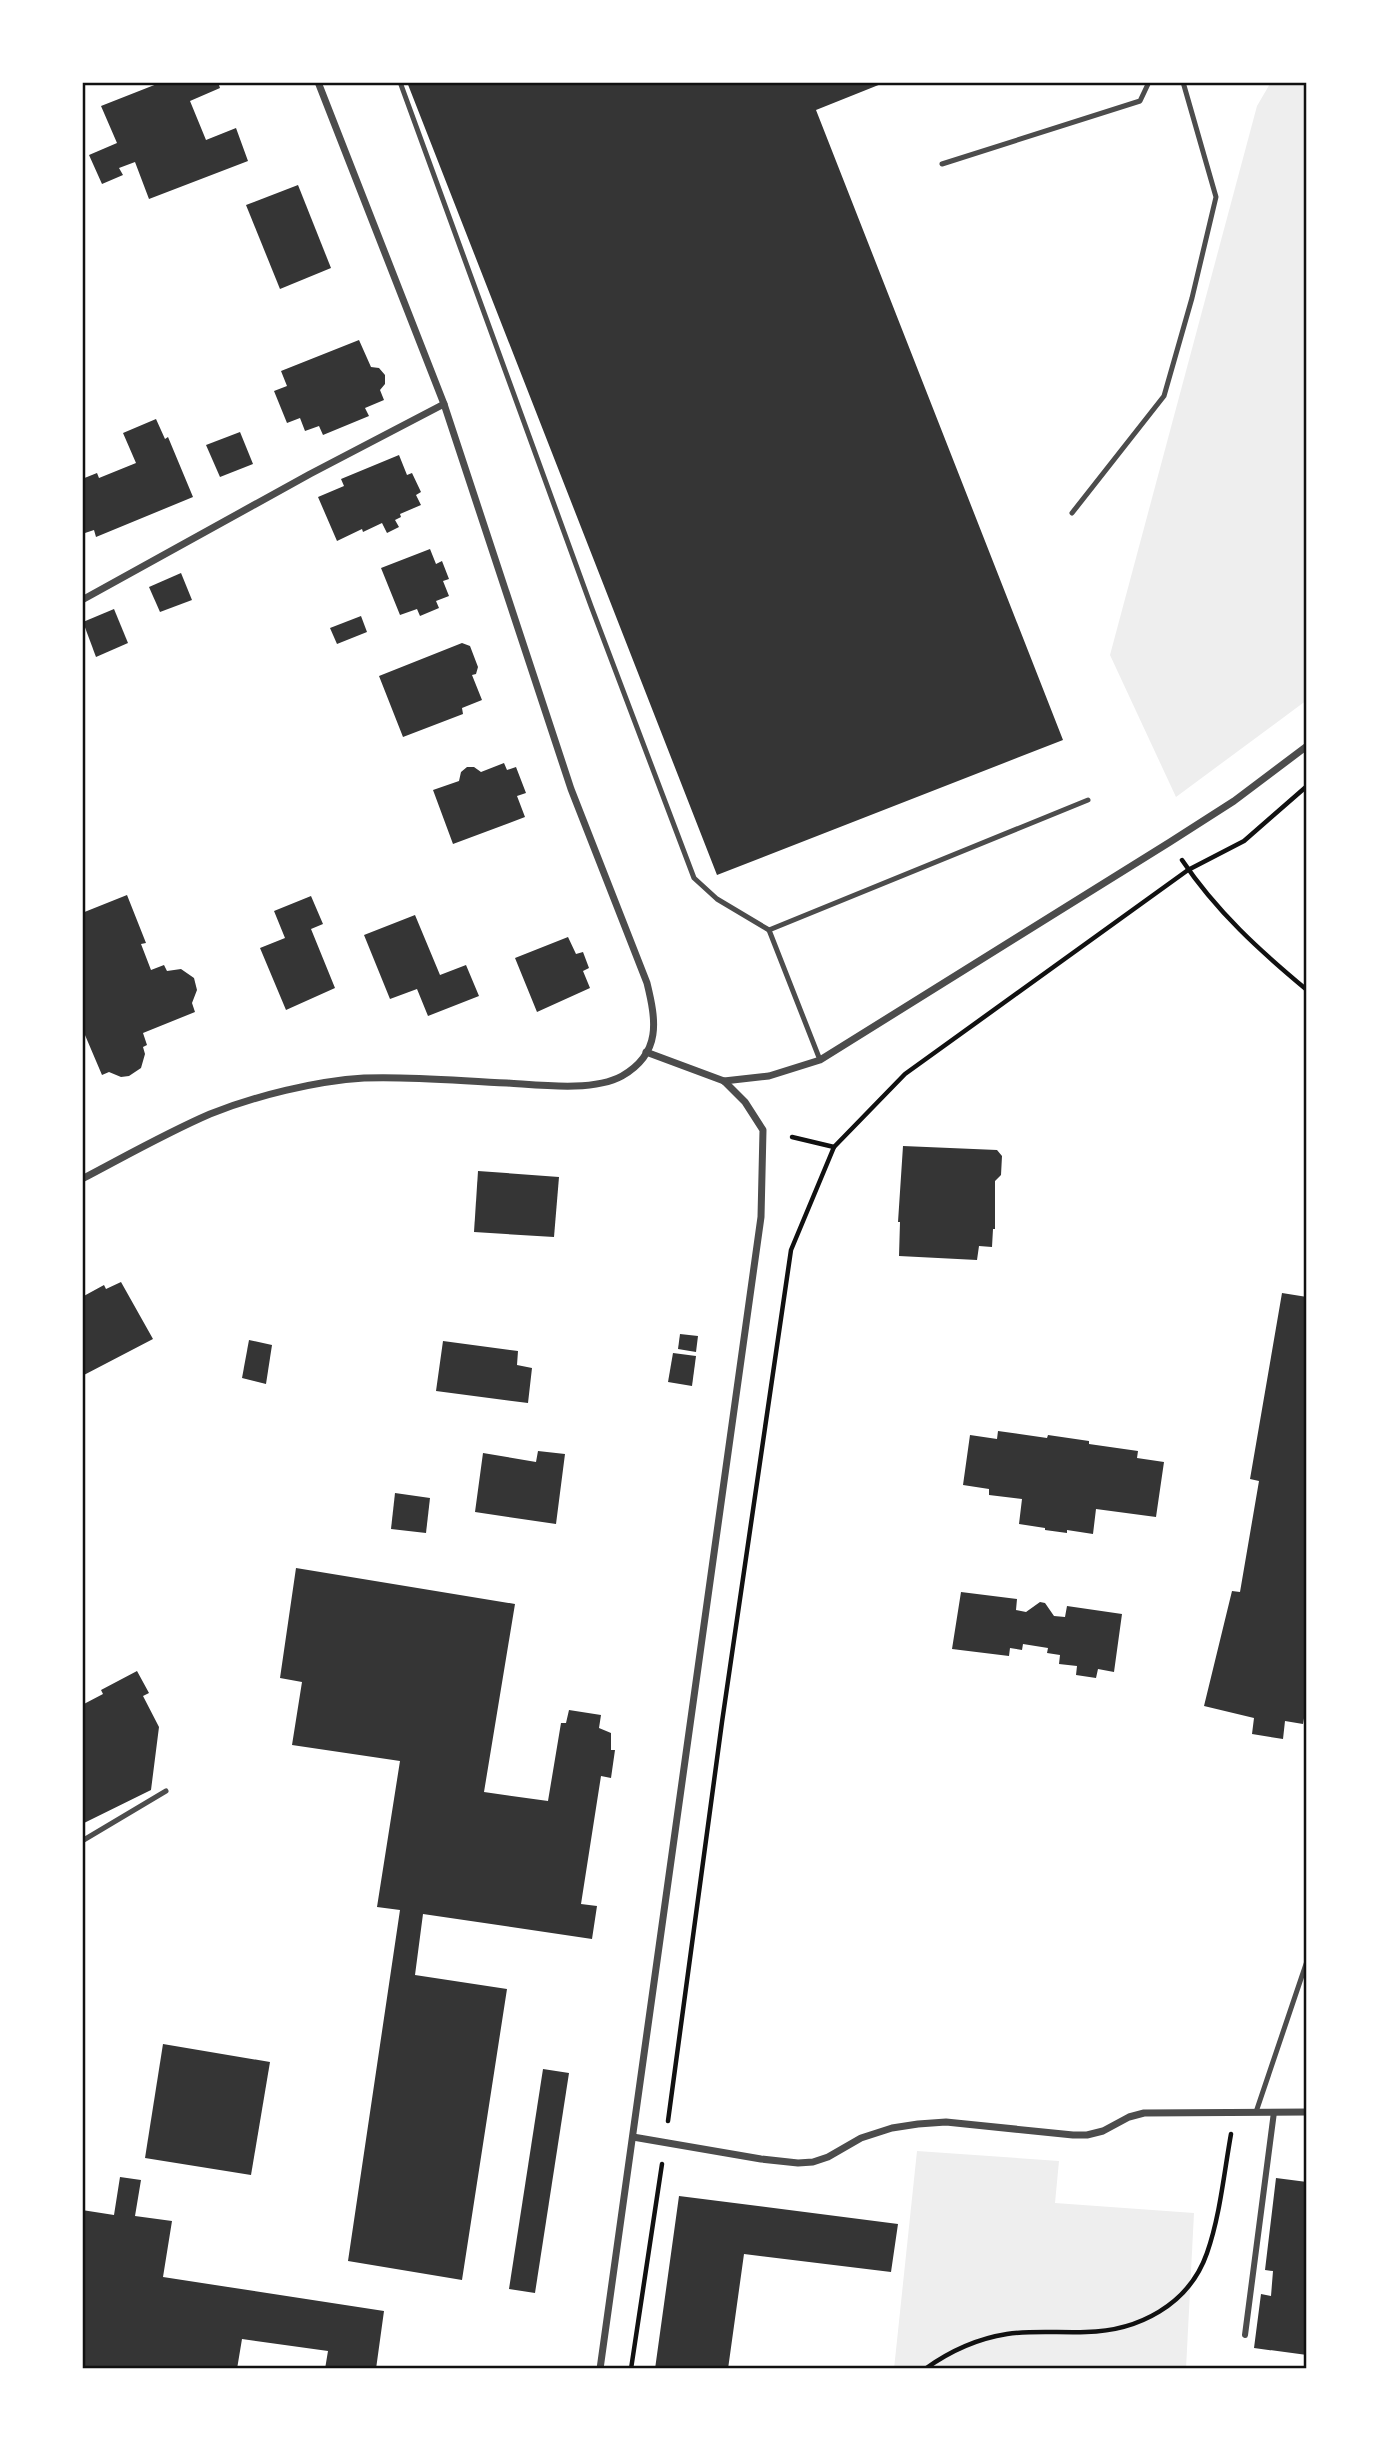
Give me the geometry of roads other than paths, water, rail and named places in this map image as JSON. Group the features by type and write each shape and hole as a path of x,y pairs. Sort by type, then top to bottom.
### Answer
{"street":[{"path":"82,1179 211,1114 296,1088 363,1078 546,1086 601,1083 620,1077 635,1067 654,1035 655,1015 647,983 571,789 444,404 318,82"},
{"path":"82,600 310,474 444,404"},
{"path":"724,1081 769,1076 820,1060 1170,842 1234,800 1307,746"},
{"path":"600,2369 761,1217 763,1130 745,1102 724,1081 646,1052"},
{"path":"1245,2334 1274,2112"},
{"path":"633,2137 798,2163 828,2157 871,2135 892,2128 918,2124 946,2122 1087,2135 1144,2113 1307,2112"}],"lane":[{"path":"400,82 591,606 694,878 717,899 769,930 820,1060"},
{"path":"942,164 1140,101 1149,82"},
{"path":"1072,513 1164,396 1192,298 1216,197 1184,82"},
{"path":"769,930 1088,800"},
{"path":"82,1841 166,1791"},
{"path":"1256,2112 1307,1961"}]}
